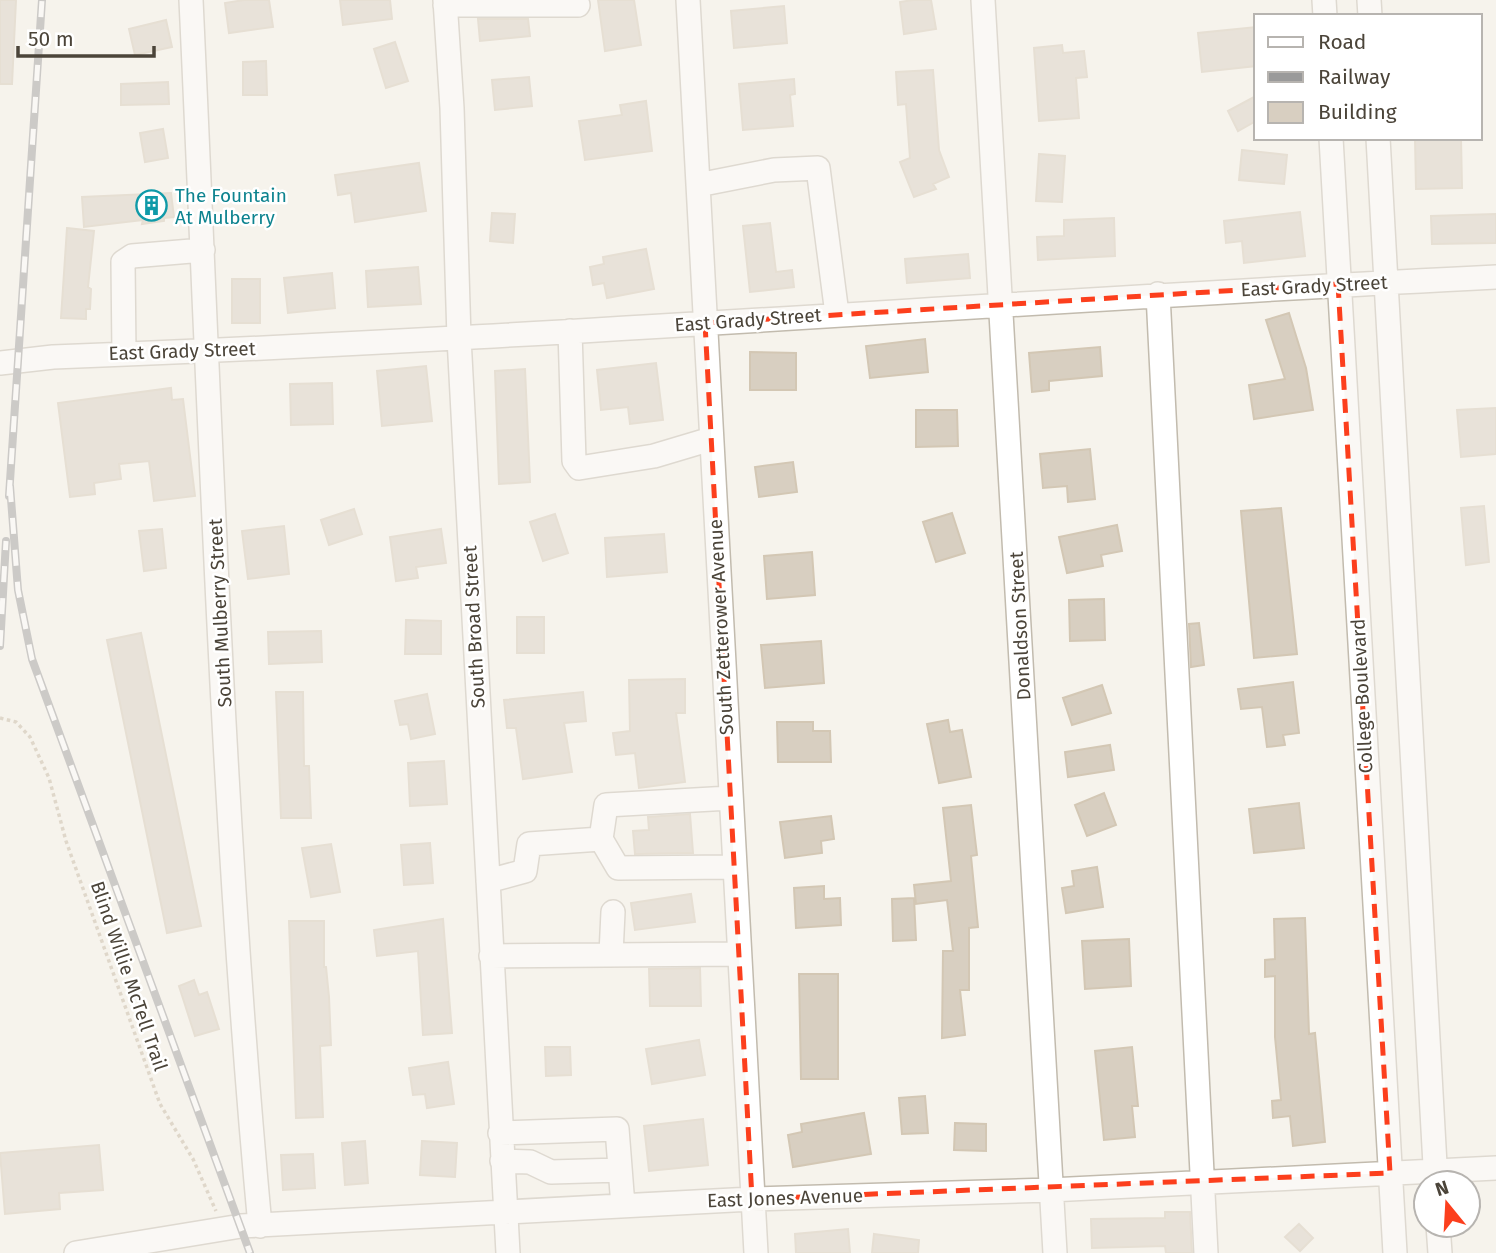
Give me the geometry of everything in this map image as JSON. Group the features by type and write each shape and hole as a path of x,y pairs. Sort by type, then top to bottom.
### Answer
{"street":[{"name":"South Mulberry Street","path":"191,0 228,800 242,1032 260,1226"},
{"name":"South Zetterower Avenue","path":"688,0 756,1253"},
{"name":"Donaldson Street","path":"983,0 1003,303 1055,1253"},
{"path":"445,3 578,5"},
{"name":"South Broad Street","path":"445,3 452,108 459,338 508,1253"},
{"name":"College Boulevard","path":"1331,140 1395,1253"},
{"path":"1378,140 1436,1169"},
{"path":"698,185 774,170 818,168 837,314"},
{"path":"124,354 123,262 132,256 203,250"},
{"name":"East Grady Street","path":"0,363 53,356 459,338 1003,303 1496,277"},
{"path":"1158,294 1206,1253"},
{"path":"570,331 575,461 579,468 654,456 711,439"},
{"path":"730,799 607,805 601,839 618,868 733,867"},
{"path":"488,881 525,871 529,844 601,839"},
{"path":"611,954 613,912"},
{"path":"491,956 738,954"},
{"path":"500,1133 617,1129 623,1206"},
{"path":"502,1161 530,1162 551,1172 620,1170"},
{"name":"East Jones Avenue","path":"76,1253 154,1246 223,1228 752,1199 1050,1190 1390,1173 1412,1175"}],"path":[{"name":"Blind Willie McTell Trail","path":"0,718 16,722 30,737 50,778 66,841 160,1104 194,1159 223,1228"}],"highlighted area":[{"path":"1338,284 1390,1173 752,1199 705,323"}],"building":[{"path":"0,0 16,0 12,84 0,84"},
{"path":"269,0 273,27 229,33 225,3"},
{"path":"340,0 390,0 392,19 343,25"},
{"path":"598,0 634,0 641,45 605,51"},
{"path":"931,0 936,29 904,34 900,2"},
{"path":"784,6 787,43 734,48 731,11"},
{"path":"478,19 528,19 530,36 480,41"},
{"path":"166,20 172,47 135,55 129,29"},
{"path":"1254,27 1254,66 1202,72 1198,33"},
{"path":"395,42 408,81 386,88 374,49"},
{"path":"1062,45 1063,53 1084,51 1087,77 1076,78 1079,118 1039,121 1034,48"},
{"path":"266,61 267,95 243,95 243,62"},
{"path":"933,70 939,150 949,177 933,184 936,189 914,197 900,162 910,158 906,104 898,105 896,72"},
{"path":"529,77 532,106 495,110 492,80"},
{"path":"794,79 795,94 790,95 793,126 743,130 739,84"},
{"path":"168,82 169,104 121,105 121,84"},
{"path":"1254,97 1254,122 1238,131 1228,111"},
{"path":"646,101 652,151 585,160 579,121 622,115 620,105"},
{"path":"163,129 168,158 145,162 140,133"},
{"path":"1415,140 1461,140 1462,188 1416,189"},
{"path":"1242,150 1287,155 1284,184 1239,180"},
{"path":"1039,154 1065,156 1062,202 1036,201"},
{"path":"419,163 426,211 355,222 351,193 338,195 335,175"},
{"path":"171,193 174,217 164,218 164,221 142,224 143,220 84,227 82,197"},
{"path":"1300,212 1305,256 1244,263 1242,241 1226,243 1224,221"},
{"path":"492,213 515,214 513,243 490,241"},
{"path":"1496,214 1496,243 1432,244 1431,216"},
{"path":"1114,218 1115,256 1038,260 1037,237 1064,236 1064,220"},
{"path":"770,223 776,272 792,270 794,287 750,292 743,226"},
{"path":"67,228 94,231 88,287 91,289 90,309 86,309 86,319 61,318"},
{"path":"646,249 654,289 607,298 604,283 593,285 590,267 604,264 603,257"},
{"path":"968,254 970,278 907,283 905,259"},
{"path":"418,267 421,304 368,307 366,271"},
{"path":"332,273 335,308 288,313 284,278"},
{"path":"232,279 260,279 260,323 232,323"},
{"path":"1289,313 1306,368 1313,410 1254,419 1249,385 1285,379 1266,320"},
{"path":"925,339 928,372 870,378 866,346"},
{"path":"1100,347 1102,376 1049,381 1049,390 1032,392 1029,353"},
{"path":"750,352 796,353 796,390 750,390"},
{"path":"656,363 663,420 630,424 628,407 601,410 597,370"},
{"path":"426,366 432,421 382,426 377,371"},
{"path":"525,369 530,482 499,484 495,371"},
{"path":"332,383 333,424 291,425 290,384"},
{"path":"171,388 172,400 183,399 195,496 154,501 149,461 119,464 121,479 94,483 95,494 70,497 58,403"},
{"path":"1496,408 1496,454 1461,457 1457,410"},
{"path":"916,410 957,410 958,446 916,447"},
{"path":"1090,449 1095,499 1068,502 1067,486 1043,488 1040,454"},
{"path":"793,462 797,492 759,497 755,467"},
{"path":"1484,506 1489,562 1466,565 1461,508"},
{"path":"1281,508 1297,654 1254,658 1241,511"},
{"path":"354,509 362,534 329,545 321,520"},
{"path":"952,513 965,553 936,562 923,522"},
{"path":"555,514 568,553 543,561 530,522"},
{"path":"1117,525 1122,551 1101,555 1103,566 1067,573 1059,537"},
{"path":"284,526 289,574 248,579 242,531"},
{"path":"162,529 166,568 144,571 139,531"},
{"path":"441,529 446,563 416,567 418,578 396,581 390,537"},
{"path":"664,534 667,572 607,577 605,538"},
{"path":"812,552 815,595 767,599 764,556"},
{"path":"1104,599 1105,640 1070,641 1069,600"},
{"path":"517,617 544,617 544,653 517,653"},
{"path":"406,620 441,621 441,654 405,654"},
{"path":"1199,623 1204,665 1191,667 1189,624"},
{"path":"321,631 322,662 269,664 268,632"},
{"path":"141,633 201,926 167,933 107,640"},
{"path":"821,641 824,683 765,688 761,645"},
{"path":"685,679 685,713 676,713 685,782 639,788 635,753 616,755 613,733 630,731 629,680"},
{"path":"1293,682 1299,733 1283,735 1285,745 1267,747 1262,707 1241,709 1238,689"},
{"path":"1102,685 1111,713 1072,725 1063,698"},
{"path":"276,692 303,692 304,766 309,766 311,818 281,818"},
{"path":"583,692 586,721 564,723 572,772 523,779 516,728 507,728 504,700"},
{"path":"427,694 435,734 411,739 408,724 400,725 395,701"},
{"path":"948,720 950,732 962,730 971,777 939,783 927,724"},
{"path":"777,722 813,722 813,731 830,731 831,762 778,762"},
{"path":"1110,745 1114,770 1068,777 1065,752"},
{"path":"444,761 447,804 410,806 408,763"},
{"path":"1104,793 1116,825 1087,836 1075,805"},
{"path":"1299,803 1304,848 1254,853 1249,809"},
{"path":"971,805 977,855 971,856 978,927 969,928 969,990 960,990 965,1035 942,1038 943,951 953,951 947,900 916,904 914,885 951,881 943,808"},
{"path":"690,814 693,853 635,854 633,831 649,830 648,817"},
{"path":"831,816 834,839 821,841 822,853 785,858 780,822"},
{"path":"430,843 433,883 404,885 401,845"},
{"path":"331,844 340,892 311,897 302,848"},
{"path":"1097,867 1103,907 1066,913 1062,888 1074,886 1072,871"},
{"path":"824,886 824,899 840,898 841,925 796,928 794,888"},
{"path":"691,894 695,922 635,930 631,903"},
{"path":"914,898 916,940 893,941 892,899"},
{"path":"1305,918 1309,1034 1315,1033 1325,1142 1293,1146 1290,1116 1273,1118 1272,1101 1281,1100 1275,1037 1275,976 1265,977 1265,960 1275,959 1274,919"},
{"path":"443,919 452,1033 423,1035 418,951 377,956 374,930"},
{"path":"289,921 324,921 324,967 329,997 331,1045 320,1046 323,1117 296,1118"},
{"path":"1129,939 1131,986 1085,989 1082,941"},
{"path":"700,968 701,1006 650,1006 649,969"},
{"path":"799,974 838,974 838,1079 801,1079"},
{"path":"194,980 199,995 207,992 219,1029 195,1036 179,986"},
{"path":"699,1040 705,1075 652,1084 646,1049"},
{"path":"545,1047 570,1047 571,1075 546,1076"},
{"path":"1132,1047 1138,1106 1132,1106 1135,1137 1104,1140 1095,1051"},
{"path":"448,1062 454,1104 427,1108 425,1094 413,1095 409,1068"},
{"path":"925,1096 928,1133 902,1134 899,1098"},
{"path":"864,1113 871,1154 793,1167 788,1135 802,1132 801,1124"},
{"path":"703,1119 708,1165 649,1171 644,1126"},
{"path":"955,1123 986,1124 986,1151 954,1150"},
{"path":"365,1141 368,1183 345,1185 342,1143"},
{"path":"422,1141 457,1143 455,1177 420,1175"},
{"path":"99,1145 103,1190 59,1193 60,1209 5,1214 0,1153"},
{"path":"313,1154 315,1188 283,1190 281,1155"},
{"path":"1165,1212 1190,1212 1192,1253 1166,1253 1165,1246 1092,1248 1091,1219 1165,1218"},
{"path":"1299,1224 1313,1238 1300,1251 1285,1237"},
{"path":"848,1229 850,1253 796,1253 795,1234"},
{"path":"874,1234 919,1240 918,1253 872,1253"}],"railway":[{"path":"9,496 42,0"},
{"path":"10,486 18,590 32,659 250,1253"},
{"path":"0,646 6,541"}],"place":[{"name":"The Fountain At Mulberry","path":"152,206"}]}
